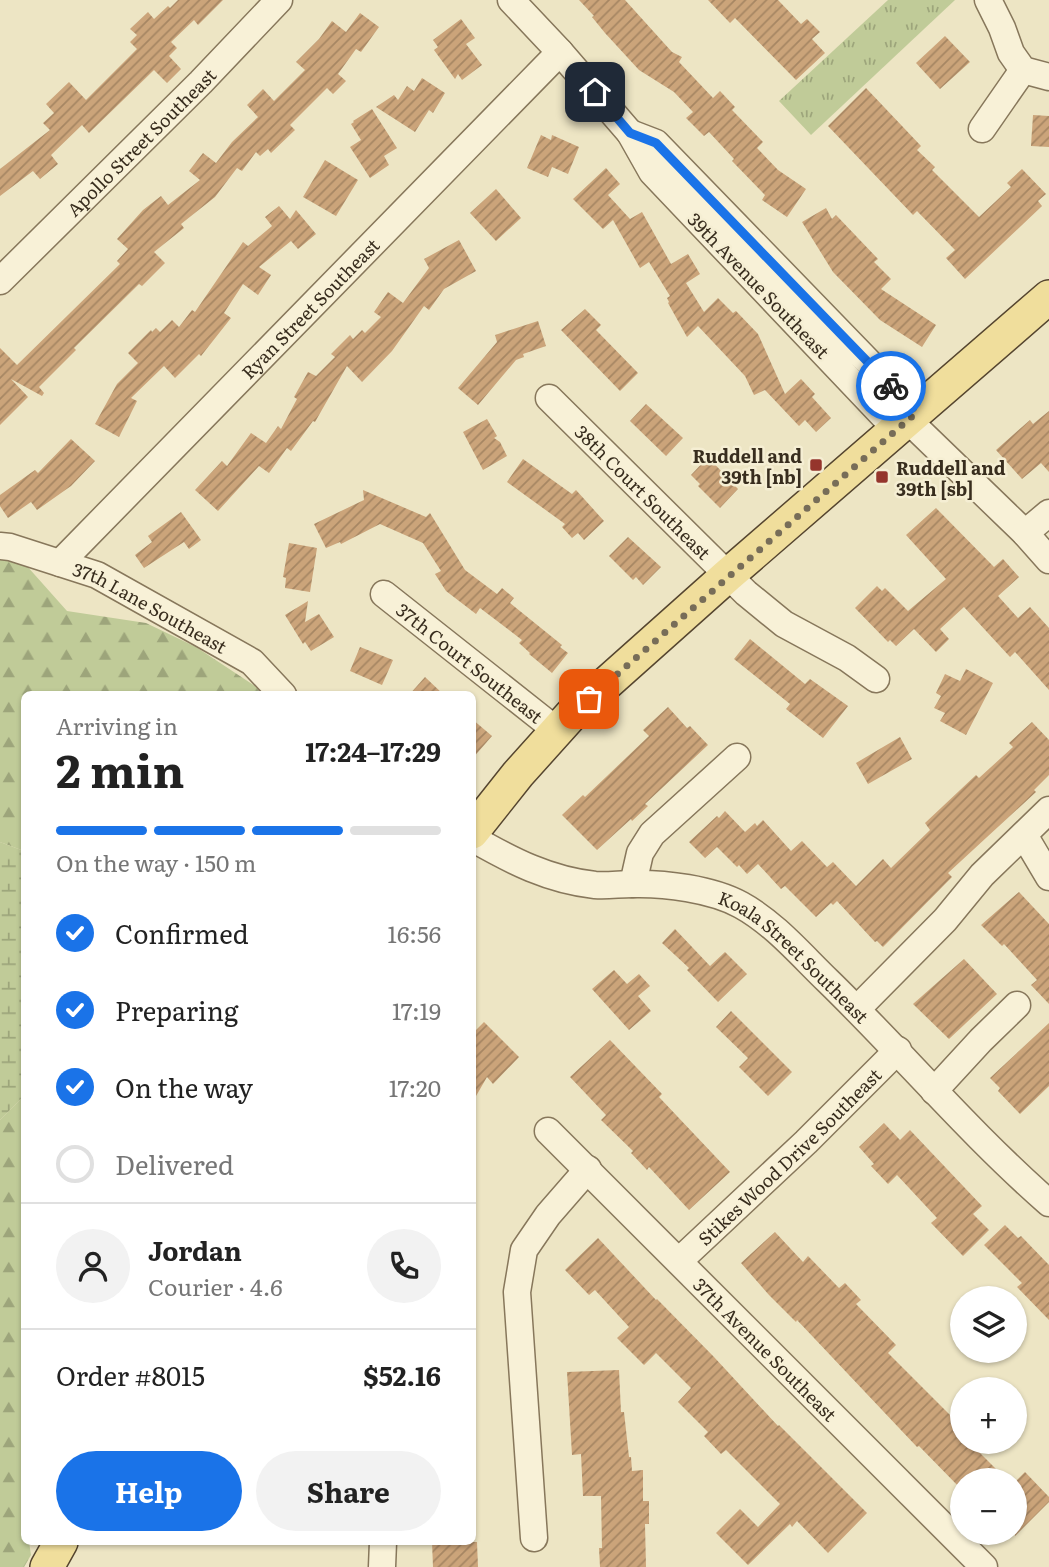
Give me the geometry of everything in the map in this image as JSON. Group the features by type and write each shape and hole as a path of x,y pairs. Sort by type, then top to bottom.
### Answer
{"main road":[{"path":"476,827 556,730 729,575 1049,298"},
{"path":"47,1567 59,1545"}],"street":[{"name":"Apollo Street Southeast","path":"0,281 201,82 279,0"},
{"name":"39th Avenue Southeast","path":"511,0 630,133 652,173 1025,533 1049,560"},
{"path":"988,0 1011,54 1023,70 1049,77"},
{"name":"Ryan Street Southeast","path":"60,563 560,52"},
{"path":"982,129 1023,70"},
{"name":"38th Court Southeast","path":"549,398 729,575 784,624 847,658 876,678"},
{"path":"1025,533 1049,513"},
{"name":"37th Lane Southeast","path":"0,546 97,575 252,662 279,691"},
{"name":"37th Court Southeast","path":"384,594 556,730"},
{"path":"633,884 640,853 652,834 737,757"},
{"path":"857,1009 945,920 982,875 1049,810"},
{"path":"1024,835 1049,877"},
{"name":"Koala Street Southeast","path":"476,840 548,876 597,885 663,884 740,904 775,929 898,1050 934,1091 1014,1172 1049,1203"},
{"path":"934,1091 1017,1005"},
{"name":"Stikes Wood Drive Southeast","path":"680,1261 806,1142 898,1050"},
{"name":"37th Avenue Southeast","path":"548,1131 984,1567"},
{"path":"534,1538 517,1292 524,1250 548,1215 588,1169"},
{"path":"382,1567 383,1545"}],"green space":[{"path":"888,0 955,0 811,135 779,101"},
{"path":"0,546 10,547 67,611 146,623 196,647 259,691 21,691 21,850 0,842"},
{"path":"0,842 21,850 21,1099 0,1120"},
{"path":"21,1099 21,1545 29,1545 31,1555 24,1567 0,1567 0,1120"}],"building":[{"path":"178,0 223,0 198,25 194,20 171,42 177,48 169,56 181,69 167,83 154,70 89,133 82,125 51,155 58,164 40,179 33,171 0,196 0,169 50,130 43,123 54,113 46,104 69,82 86,100 137,49 130,42 137,35 130,29 148,12 154,19"},
{"path":"579,0 625,0 672,52 682,57 679,62 713,98 720,91 735,107 732,110 763,142 757,148 778,170 806,189 787,217 762,200 765,195 709,132 704,136 686,118 693,112 674,92 639,70"},
{"path":"708,0 778,0 801,24 807,19 820,32 812,39 825,53 796,80 735,18 730,23"},
{"path":"360,13 379,27 361,52 356,49 338,74 346,81 333,94 327,88 290,125 295,130 271,153 268,149 260,156 256,152 242,171 237,168 215,197 181,224 184,228 154,252 165,263 142,286 139,284 74,348 76,350 39,387 44,393 42,396 11,379 28,397 0,425 0,348 17,365 120,264 117,261 128,249 117,239 143,210 161,196 168,205 200,180 189,171 203,153 216,163 232,142 258,117 247,105 263,89 274,101 305,70 296,62 319,39 332,21 346,32"},
{"path":"461,19 475,38 466,44 482,65 462,80 458,74 455,79 434,50 438,47 433,40"},
{"path":"945,36 970,62 940,89 916,63"},
{"path":"422,78 445,93 433,113 429,110 415,132 376,107 394,95 398,100 407,86 414,91"},
{"path":"866,88 921,146 917,150 935,167 932,170 979,217 1011,187 1007,183 1022,169 1046,194 1038,201 1042,206 965,279 946,258 955,250 917,211 913,215 828,126"},
{"path":"372,109 397,148 384,156 389,165 370,178 350,147 361,140 351,124"},
{"path":"1033,115 1049,116 1049,147 1031,146"},
{"path":"541,135 551,140 552,135 579,147 568,174 552,167 548,177 527,168"},
{"path":"325,160 358,180 336,216 303,197"},
{"path":"606,168 620,184 608,195 630,219 642,212 671,264 688,254 700,274 686,283 704,312 718,298 733,313 736,311 758,334 785,394 801,379 815,394 812,397 831,418 816,432 805,420 799,426 765,390 754,395 745,376 698,326 687,337 668,303 667,298 670,296 649,262 640,268 613,220 603,229 573,199"},
{"path":"496,189 521,218 496,241 470,213"},
{"path":"279,206 290,219 296,210 316,234 298,249 291,241 259,267 271,275 258,295 243,284 224,313 231,318 201,356 199,354 175,378 164,366 131,398 137,401 119,437 95,424 117,384 138,363 128,353 151,330 152,332 156,328 160,332 172,320 179,327 192,310 195,312 243,242 248,246 272,226 265,217"},
{"path":"826,208 832,219 836,215 878,259 874,262 891,279 881,289 936,325 922,347 880,320 833,272 802,222"},
{"path":"459,240 476,271 444,289 429,310 424,306 392,351 362,382 347,366 315,422 313,421 291,451 287,448 269,473 259,466 218,511 195,490 222,461 227,466 251,433 266,443 278,426 281,429 308,372 316,376 335,357 331,354 350,335 353,339 362,330 365,333 381,317 374,312 388,292 403,303 429,268 424,259"},
{"path":"585,309 601,325 596,330 638,373 620,391 561,330"},
{"path":"538,321 546,346 523,354 524,357 516,360 478,405 458,388 497,342 495,335"},
{"path":"646,404 683,438 666,456 630,421"},
{"path":"1049,411 1049,472 1041,463 1022,479 996,450 1030,420 1033,424"},
{"path":"487,419 497,436 494,438 500,442 507,456 483,470 463,432"},
{"path":"71,439 95,461 71,486 37,510 31,502 8,518 0,506 0,495 35,470 38,473"},
{"path":"708,457 738,489 720,508 691,475"},
{"path":"523,459 572,494 576,490 604,521 584,540 578,533 572,538 562,527 565,524 507,482"},
{"path":"363,490 426,517 430,513 465,570 497,594 502,588 514,598 510,603 562,645 560,647 568,653 552,673 519,643 522,640 480,608 476,614 446,591 435,574 441,571 423,543 380,524 341,544 340,542 326,548 314,524 364,500"},
{"path":"936,508 994,567 1003,559 1019,577 998,596 1018,618 1030,607 1049,628 1049,690 1015,652 1010,657 964,607 940,629 949,639 936,652 914,629 896,646 890,640 888,642 855,608 877,586 882,591 885,588 908,611 946,579 906,535"},
{"path":"181,512 201,540 189,549 184,542 144,568 135,555 152,542 148,536"},
{"path":"628,537 661,567 643,585 636,577 633,580 609,556"},
{"path":"289,543 317,548 310,592 285,588 286,578 283,577"},
{"path":"308,601 305,622 319,614 334,637 311,651 305,642 303,644 285,615"},
{"path":"750,639 805,684 810,679 848,706 823,738 786,709 790,704 734,659"},
{"path":"360,647 393,660 382,685 350,671"},
{"path":"966,669 993,683 966,735 940,721 945,713 934,708 941,696 936,693 945,674 960,681"},
{"path":"425,677 440,691 413,691"},
{"path":"668,707 687,728 690,726 708,745 645,804 648,806 597,850 562,815 583,795 585,797 649,736 643,730"},
{"path":"476,722 492,736 476,754"},
{"path":"1032,722 1049,740 1049,775 1034,790 1036,792 948,873 952,877 883,947 875,942 837,901 816,917 785,886 781,889 758,864 747,874 717,847 705,858 689,842 725,811 745,832 763,820 791,851 802,841 827,867 833,862 856,886 883,859 891,868 930,830 925,823 976,775 979,778 1013,747 1009,743"},
{"path":"900,737 912,759 868,784 856,763"},
{"path":"1019,892 1049,924 1049,1004 1031,985 1037,980 1004,944 1002,946 981,925"},
{"path":"675,929 710,966 725,952 747,974 718,1002 687,970 689,968 662,943"},
{"path":"964,959 997,994 949,1039 913,1004"},
{"path":"614,970 627,984 639,974 650,986 638,996 651,1011 629,1030 592,989"},
{"path":"731,1011 792,1072 768,1096 739,1067 748,1058 716,1027"},
{"path":"484,1022 519,1057 493,1084 487,1077 476,1096 476,1030"},
{"path":"1049,1023 1049,1086 1020,1114 998,1091 1000,1088 990,1078"},
{"path":"610,1040 662,1094 659,1097 730,1172 689,1210 601,1120 606,1115 570,1077"},
{"path":"884,1123 900,1140 910,1130 982,1206 973,1214 989,1230 963,1256 931,1223 937,1218 897,1175 888,1184 871,1166 874,1164 859,1147"},
{"path":"1005,1225 1018,1238 1021,1236 1049,1265 1049,1320 1027,1297 1027,1286 1018,1286 1022,1283 984,1245"},
{"path":"775,1232 803,1262 808,1256 839,1288 845,1283 861,1300 856,1304 896,1345 888,1353 950,1415 950,1454 981,1454 995,1468 950,1468 950,1478 917,1447 797,1320 796,1322 769,1295 741,1263"},
{"path":"598,1238 778,1426 867,1513 828,1553 797,1521 792,1527 790,1524 748,1565 716,1533 740,1509 758,1527 780,1504 726,1450 721,1454 704,1436 708,1432 678,1402 691,1388 656,1353 644,1365 617,1338 629,1327 595,1290 589,1295 565,1270"},
{"path":"619,1370 621,1412 624,1412 632,1471 643,1470 643,1501 649,1501 649,1524 645,1524 646,1567 600,1567 601,1496 583,1496 581,1454 572,1455 567,1372"},
{"path":"1027,1474 1049,1497 1049,1502 1027,1524"},
{"path":"477,1542 478,1567 433,1567 432,1545 476,1545"}],"way so far":[{"path":"589,699 917,412 891,386"}],"place":[{"name":"Ruddell and 39th [nb]","path":"816,465"},
{"name":"Ruddell and 39th [sb]","path":"882,477"}],"route":[{"path":"595,92 630,133 656,143 891,386"}]}
